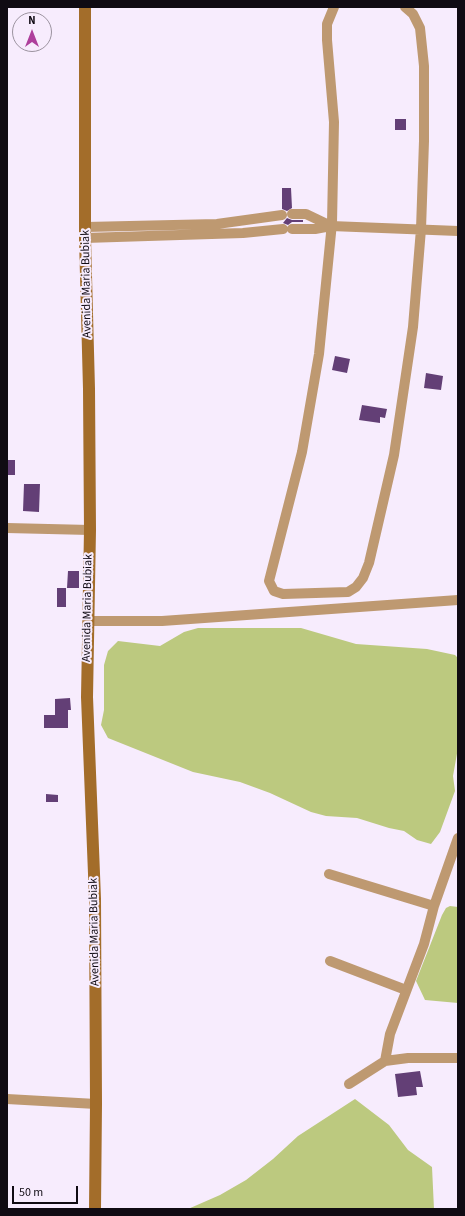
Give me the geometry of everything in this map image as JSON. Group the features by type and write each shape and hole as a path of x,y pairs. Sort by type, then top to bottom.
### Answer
{"street":[{"name":"Avenida Maria Bubiak","path":"85,7 85,232 89,389 90,530 86,696 95,899 95,1209"},
{"path":"334,7 327,24 334,122 332,226 320,354 302,452 269,581 274,591 283,594 348,592 356,587 363,578 369,563 394,455 413,327 420,229 424,141 424,66 420,28 413,14 405,7"},
{"path":"85,232 217,224 287,214 306,214 332,226"},
{"path":"272,217 275,223 283,229"},
{"path":"85,232 243,233 283,229 315,229 332,226 458,231"},
{"path":"7,528 90,530"},
{"path":"88,621 162,621 458,600"},
{"path":"385,1061 390,1034 424,944 434,906 458,838"},
{"path":"329,874 434,906"},
{"path":"330,961 406,990"},
{"path":"349,1084 385,1061 408,1058 458,1058"},
{"path":"7,1099 96,1104"}],"green space":[{"path":"198,628 301,628 356,644 427,649 455,655 458,658 458,748 453,776 455,791 440,832 431,844 417,840 404,831 357,818 326,816 311,812 270,793 240,782 193,772 108,738 101,725 104,710 104,665 108,651 118,641 160,646 184,632"},
{"path":"450,906 458,907 458,1003 425,1000 416,981 442,915 446,908"},
{"path":"355,1099 389,1125 408,1150 432,1167 434,1209 188,1209 220,1195 246,1180 273,1159 298,1136"}],"building":[{"path":"395,119 406,119 406,130 395,130"},
{"path":"282,188 291,188 292,208 287,211 282,209"},
{"path":"287,218 292,220 303,220 303,222 292,222 288,225 283,223"},
{"path":"335,356 350,359 347,373 332,370"},
{"path":"426,373 443,376 441,390 424,388"},
{"path":"362,405 387,409 385,418 380,417 380,423 359,420"},
{"path":"7,460 15,460 15,475 7,475"},
{"path":"24,484 40,484 39,512 23,511"},
{"path":"68,571 79,571 79,588 67,588"},
{"path":"57,588 66,588 66,607 57,607"},
{"path":"70,698 71,710 68,710 68,728 44,728 44,715 55,715 55,699"},
{"path":"46,794 58,795 58,802 46,802"},
{"path":"420,1071 423,1087 416,1087 417,1095 398,1097 395,1074"}]}
